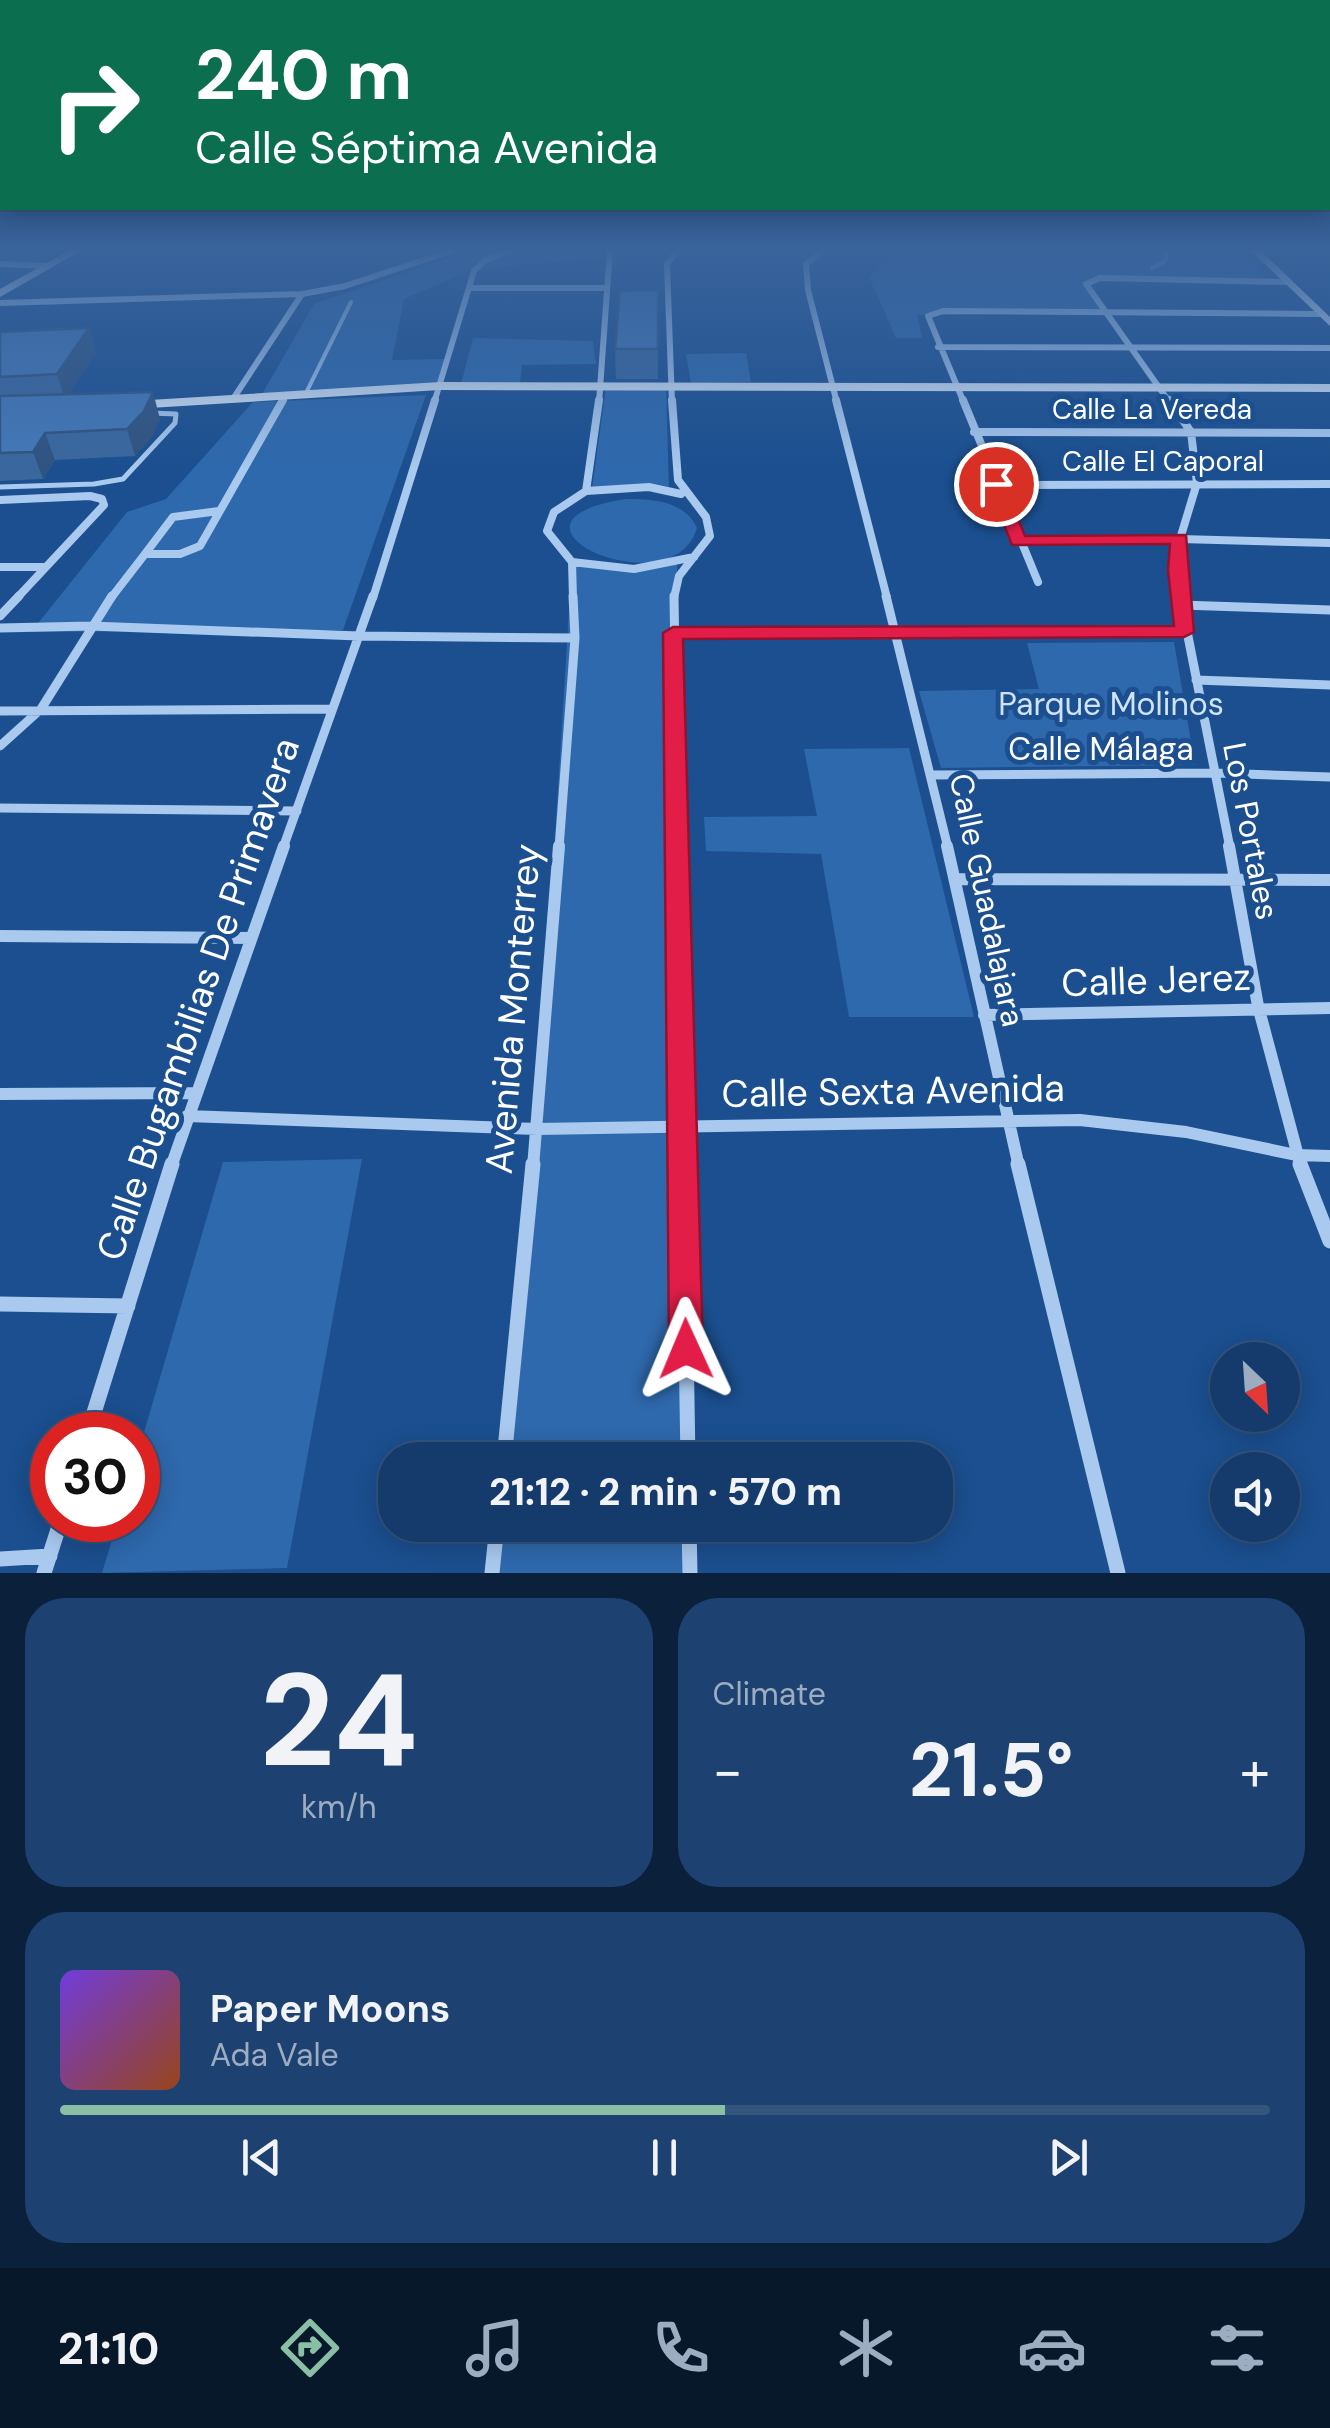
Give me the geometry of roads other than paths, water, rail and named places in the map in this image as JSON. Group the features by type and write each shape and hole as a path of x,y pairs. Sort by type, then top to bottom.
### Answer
{"street":[{"path":"233,399 283,322"},
{"name":"Calle Bugambilias De Primavera","path":"94,1412 187,1116 377,586 459,322"},
{"path":"605,322 602,386 586,491 649,487 681,494 703,513 711,528 710,536 679,576 674,594 673,633 688,1442"},
{"path":"668,322 674,467 681,494"},
{"name":"Calle Guadalajara","path":"817,322 932,775 1007,1120 1118,1573"},
{"path":"928,322 1038,582"},
{"name":"Los Portales","path":"1113,322 1191,432 1197,483 1180,539 1184,632 1216,773 1258,1006 1296,1155 1330,1241"},
{"path":"938,347 1330,348"},
{"path":"116,406 440,386 1330,388"},
{"path":"145,554 194,551 284,396"},
{"name":"Calle La Vereda","path":"974,432 1330,432"},
{"name":"Calle El Caporal","path":"996,484 1330,484"},
{"name":"Avenida Monterrey","path":"506,1442 537,1129 575,638 572,562 547,531 554,512 586,491"},
{"path":"0,500 90,496 102,499 100,511 0,616"},
{"path":"0,746 32,724 91,626 168,518 188,511 219,511"},
{"path":"1018,541 1180,539 1330,543"},
{"path":"572,562 626,569 664,566 694,556"},
{"path":"0,567 43,567"},
{"path":"1180,605 1330,610"},
{"path":"0,628 91,626 359,636 575,638"},
{"path":"673,633 1184,632"},
{"path":"1196,680 1330,685"},
{"path":"0,710 331,709"},
{"name":"Calle Málaga","path":"932,775 1330,776"},
{"path":"0,808 297,810"},
{"path":"956,878 1330,880"},
{"path":"0,936 251,938"},
{"name":"Calle Jerez","path":"984,1014 1258,1006 1330,1008"},
{"path":"0,1094 196,1093"},
{"name":"Calle Sexta Avenida","path":"187,1116 537,1129 1007,1120 1121,1123 1296,1155 1330,1156"},
{"path":"0,1304 128,1306"},
{"path":"492,1573 495,1542"},
{"path":"689,1542 690,1573"},
{"path":"0,1559 47,1564"}],"lane":[{"path":"305,394 341,322"},
{"path":"0,487 94,484 130,475 176,419 170,412 132,414"}],"park label":[{"name":"Parque Molinos","path":"1111,704"}]}
